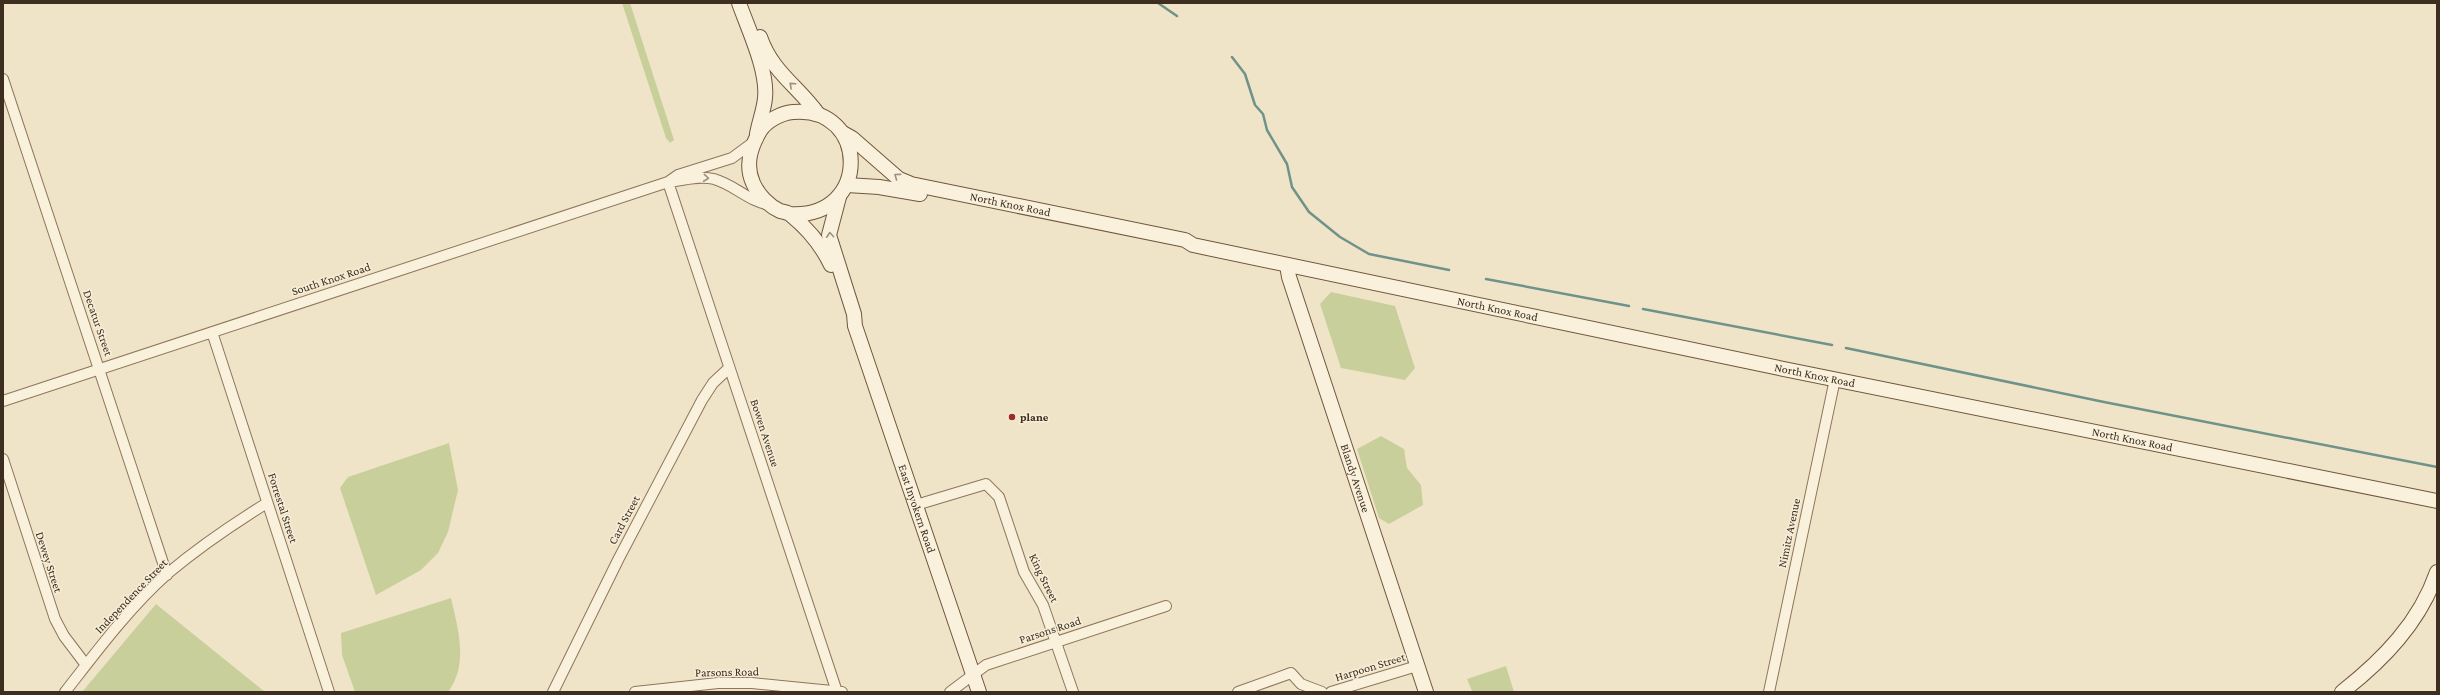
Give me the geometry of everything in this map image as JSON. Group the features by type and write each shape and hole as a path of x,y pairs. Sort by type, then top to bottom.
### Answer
{"street":[{"path":"739,3 758,60 764,84 765,96 755,139 749,155 749,169 753,183 760,196 771,206 790,214 804,214 817,212 829,206 839,197 847,185 852,168 850,150 843,133 832,122 818,114 803,111 788,112 774,118 762,128 755,139"},
{"path":"748,3 764,49 773,65 807,99 818,114"},
{"name":"Decatur Street","path":"3,79 101,370 167,575"},
{"name":"North Knox Road","path":"843,133 852,138 899,179 910,184 1186,240 1193,245 1486,308 2437,501"},
{"name":"South Knox Road","path":"668,182 678,175 732,158 755,139"},
{"name":"South Knox Road","path":"3,401 101,370 668,182 692,178 714,179 757,203 771,206"},
{"name":"Bowen Avenue","path":"668,182 729,368 839,692"},
{"name":"North Knox Road","path":"847,185 879,187 916,193 1185,248 1193,245"},
{"name":"East Inyokern Road","path":"839,197 829,235 854,314 855,326 978,692"},
{"name":"East Inyokern Road","path":"790,214 824,252 849,317 855,326"},
{"name":"Blandy Avenue","path":"1287,265 1289,277 1426,692"},
{"name":"Forrestal Street","path":"212,332 329,692"},
{"name":"Card Street","path":"553,692 618,560 702,400 713,383 729,368"},
{"name":"Nimitz Avenue","path":"1769,692 1836,379"},
{"name":"Dewey Street","path":"3,459 55,619 64,636 86,665"},
{"name":"King Street","path":"916,505 986,484 999,497 1024,572 1043,605 1073,692"},
{"name":"Independence Street","path":"65,692 115,627 167,575 244,517 267,503"},
{"path":"2342,692 2386,654 2408,627 2420,608 2437,572"},
{"name":"Parsons Road","path":"950,692 958,688 972,674 986,665 1166,606"},
{"name":"Harpoon Street","path":"1331,692 1417,666"},
{"path":"2332,692 2366,671"},
{"name":"Harpoon Street","path":"1238,692 1291,673 1301,684 1322,692"},
{"name":"Parsons Road","path":"635,692 671,690 718,682 752,683 839,692"}],"green space":[{"path":"622,3 630,3 674,140 670,143 666,138"},
{"path":"1331,292 1395,306 1415,368 1405,380 1341,368 1320,304"},
{"path":"1381,436 1404,449 1407,468 1421,485 1423,505 1389,524 1379,518 1357,449"},
{"path":"449,443 458,490 448,532 438,553 421,570 376,595 340,488 348,477"},
{"path":"451,598 459,634 460,658 458,670 448,692 355,692 342,655 341,633"},
{"path":"156,604 265,692 82,692"},
{"path":"1506,666 1514,692 1472,691 1467,679"}],"waterway":[{"path":"1158,3 1177,16"},
{"path":"1232,57 1245,74 1255,105 1263,114 1267,130 1287,164 1292,187 1309,212 1340,237 1369,254 1449,270"},
{"path":"1486,279 1629,306"},
{"path":"1643,309 1832,345"},
{"path":"1846,348 2104,402 2437,467"}],"place":[{"name":"plane","path":"1012,417"}]}
